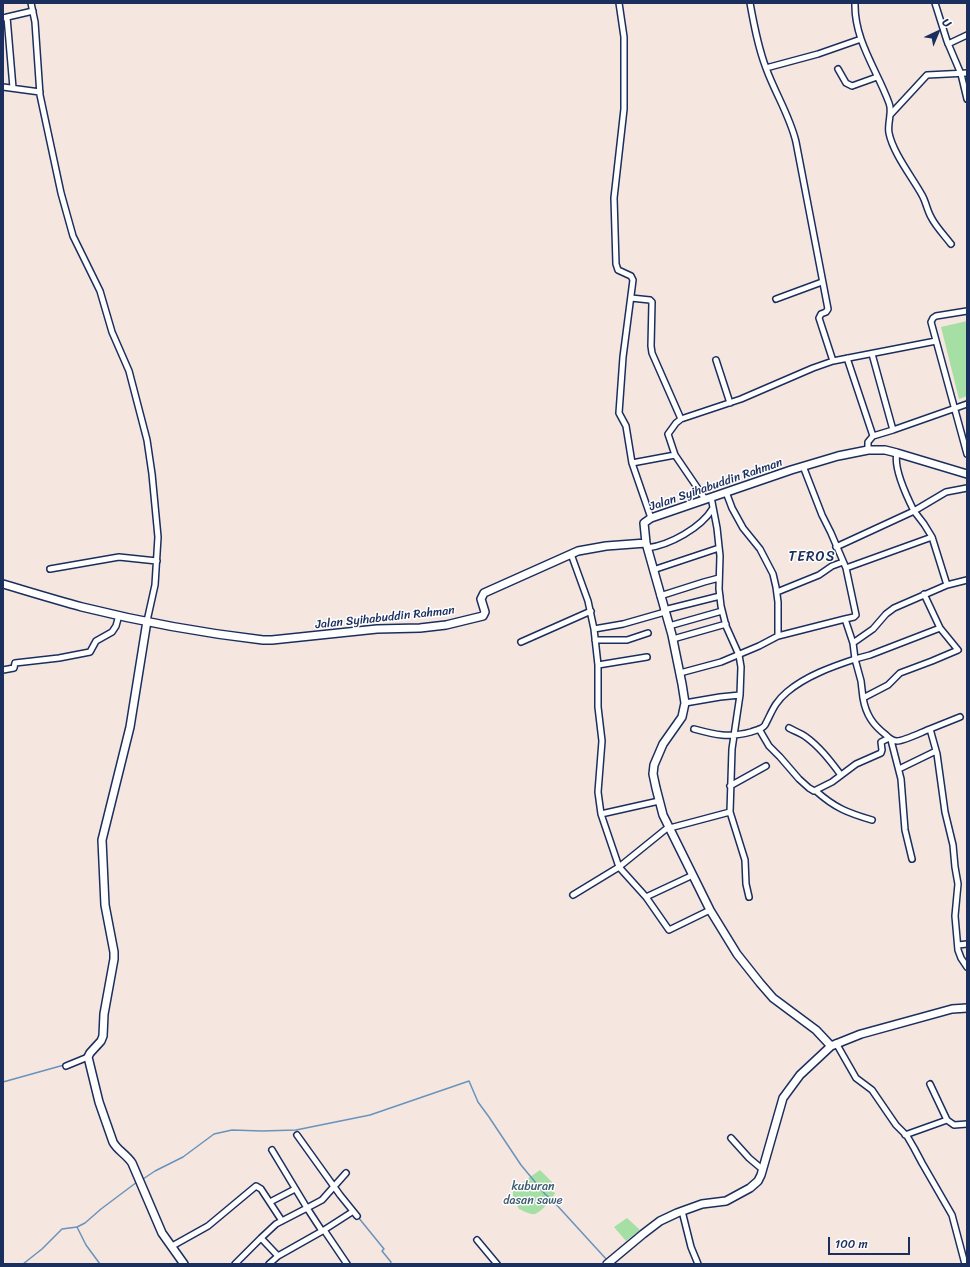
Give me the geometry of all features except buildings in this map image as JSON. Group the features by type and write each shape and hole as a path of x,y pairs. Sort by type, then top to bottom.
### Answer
{"street":[{"path":"31,3 35,22 40,92 61,193 73,236 100,291 112,332 129,371 141,414 152,474 157,518 157,560 155,585 147,621 130,727 102,840 105,905 114,952 114,960 104,1014 103,1036 101,1041 88,1057 66,1066"},
{"path":"619,3 624,37 624,77 623,117 614,198 616,264 618,270 633,278 623,357 619,413 626,426 632,463 651,518"},
{"path":"750,3 758,45 793,132 828,309 826,312 821,314 819,318 833,361"},
{"path":"855,3 855,20 861,39 890,104 889,133 899,156 924,199 932,219 951,244"},
{"path":"936,3 948,44 965,83 967,100"},
{"path":"13,88 5,18 33,11"},
{"path":"948,44 967,35"},
{"path":"766,68 818,54 861,39"},
{"path":"838,69 846,83 852,86 877,77"},
{"path":"890,116 927,75 967,73"},
{"path":"3,87 40,92"},
{"path":"776,299 822,282"},
{"path":"631,298 650,300 652,302 652,350 681,419"},
{"path":"967,311 936,316 931,322 967,454"},
{"path":"749,897 746,884 745,860 730,812 733,736 742,679 739,655 722,611 719,578 719,548 713,508 708,498 675,454 668,434 681,419 730,403 833,361 936,341"},
{"path":"872,354 893,430"},
{"path":"847,358 873,436"},
{"path":"716,360 730,403"},
{"path":"868,450 868,442 873,436 967,404"},
{"name":"Jalan Syihabuddin Rahman","path":"3,584 54,599 119,615 249,638 272,640 377,629 420,628 446,625 483,616 485,612 481,599 484,593 571,554 585,549 606,546 646,545 644,523 651,518 803,466 838,456 868,450 885,450 897,452 967,474"},
{"path":"897,452 896,463 902,481 914,511 932,537 947,585"},
{"path":"632,463 675,454"},
{"path":"680,673 722,662 778,636 845,620 856,615 846,568 814,497 803,466"},
{"path":"836,547 914,511 946,492 967,488"},
{"path":"726,492 732,508 743,528 764,555 773,574 777,592 778,636"},
{"path":"713,508 703,521 680,536 662,545 646,545 673,639 685,703 682,716 663,744 654,765 653,774 659,801 669,828 710,910 733,948 760,983 782,1005 833,1044 854,1076 872,1090 896,1125 906,1135 952,1215 965,1264"},
{"path":"846,568 932,537"},
{"path":"653,570 719,548"},
{"path":"571,554 590,611 594,629 598,665 598,707 602,741 598,792 601,814 619,867 646,897 668,930 710,910"},
{"path":"50,569 119,558 157,560"},
{"path":"777,592 819,575 832,566 843,562"},
{"path":"660,596 719,578"},
{"path":"853,643 874,629 886,614 894,608 947,585 967,580"},
{"path":"863,698 888,685 900,673 957,650 940,628 924,594"},
{"path":"594,629 623,624 720,596"},
{"path":"521,642 590,611"},
{"path":"669,626 722,611"},
{"path":"3,670 14,668 15,663 59,658 90,652 96,641 112,632 116,626 119,615"},
{"path":"845,620 853,643 865,709 872,722 878,729 890,739 898,741 960,717"},
{"path":"673,639 726,624"},
{"path":"694,729 714,734 733,736 759,729 764,726 777,702 790,690 814,675 940,628"},
{"path":"595,640 627,640 648,633"},
{"path":"598,665 647,657"},
{"path":"685,703 740,695"},
{"path":"789,728 810,740 828,757 841,775"},
{"path":"759,729 769,746 812,791 816,791 838,808 872,820"},
{"path":"930,729 936,751 945,812 953,845 958,884 955,916 958,945 961,958 967,967"},
{"path":"890,739 899,769 905,830 912,859"},
{"path":"816,791 832,782 856,764 881,753 881,742 890,739"},
{"path":"899,769 936,751"},
{"path":"730,786 766,766"},
{"path":"601,814 659,801"},
{"path":"573,895 619,867 664,830 730,812"},
{"path":"646,897 693,875"},
{"path":"958,945 967,944"},
{"path":"607,1264 656,1224 669,1216 702,1204 723,1202 754,1185 759,1178 762,1169 783,1098 800,1075 833,1044 861,1034 946,1011 967,1008"},
{"path":"88,1057 99,1102 113,1142 116,1147 132,1162 162,1233 184,1264"},
{"path":"930,1084 947,1120 954,1125 967,1124"},
{"path":"906,1135 947,1120"},
{"path":"270,1264 273,1258 355,1214 337,1185 297,1135"},
{"path":"731,1138 749,1158 762,1169"},
{"path":"272,1150 307,1208 347,1264"},
{"path":"235,1264 261,1238 282,1221 321,1201 337,1185 346,1173"},
{"path":"174,1245 208,1226 253,1187 259,1187 282,1221"},
{"path":"270,1202 295,1189"},
{"path":"682,1211 691,1247 698,1264"},
{"path":"261,1238 278,1256"},
{"path":"477,1240 497,1264"}],"green space":[{"path":"967,321 967,396 959,399 941,327"},
{"name":"kuburan dasan sawe","path":"540,1170 553,1183 554,1186 550,1189 555,1193 552,1199 538,1213 527,1213 519,1209 513,1197 513,1191"},
{"path":"627,1218 640,1230 626,1241 614,1227"}],"waterway":[{"path":"3,1082 64,1065"},
{"path":"143,1179 155,1171 183,1157 214,1134 232,1130 296,1130 370,1115 469,1081 478,1102 521,1165 545,1194 607,1260"},
{"path":"100,1264 86,1245 77,1227 85,1223 137,1182"},
{"path":"358,1217 384,1249 382,1251 391,1262 390,1264"},
{"path":"23,1264 42,1249 62,1229 77,1227"}],"district":[{"name":"TEROS","path":"812,557"}]}
